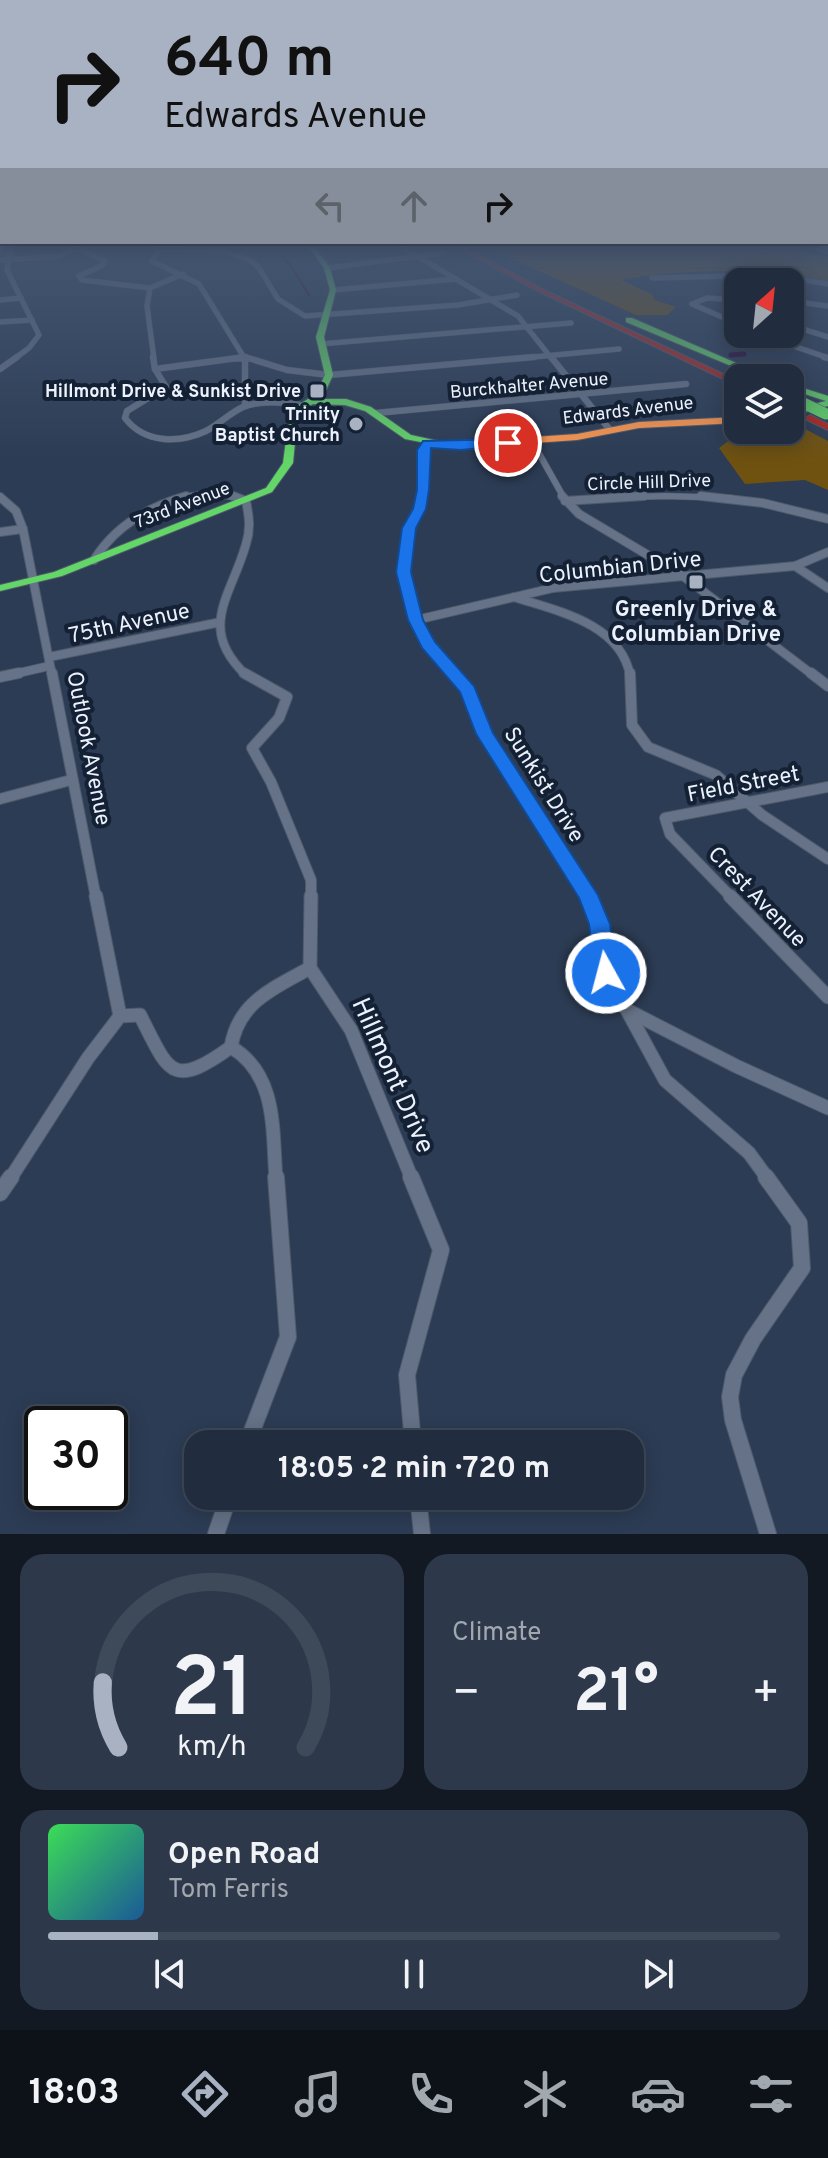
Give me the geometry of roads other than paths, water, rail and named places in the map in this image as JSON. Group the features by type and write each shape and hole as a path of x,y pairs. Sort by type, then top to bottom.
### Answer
{"main road":[{"path":"308,402 329,375 329,363 320,344 326,319"},
{"path":"600,319 724,377"},
{"path":"620,319 724,367"},
{"path":"624,319 733,364"},
{"path":"607,322 724,389"},
{"path":"308,402 346,402 376,413 399,432 427,444"},
{"name":"73rd Avenue","path":"0,588 33,582 94,560 269,490 284,474 293,451 294,410 308,402"},
{"name":"Edwards Avenue","path":"427,444 461,446 532,441 639,425 724,421"}],"street":[{"path":"149,319 155,369 165,383 165,389 125,414 129,425 145,436 172,439 200,433 245,406 308,402"},
{"path":"221,319 245,357 245,406"},
{"path":"519,319 530,327 610,430"},
{"path":"0,322 32,320 39,335 37,341 0,369"},
{"path":"320,344 571,323"},
{"path":"804,329 828,337"},
{"path":"799,348 828,358"},
{"path":"155,369 245,357 287,370 329,375 619,349"},
{"name":"Burckhalter Avenue","path":"376,413 686,384"},
{"path":"532,441 565,501 598,527 683,576 828,686"},
{"name":"Sunkist Drive","path":"427,444 423,450 423,490 419,509 409,528 404,572 416,620 428,644 468,690 484,734 588,895 600,924 606,973 613,992 627,1010 665,1080 749,1153 799,1223 802,1268 753,1339 734,1375 730,1397 733,1420 768,1534"},
{"path":"94,560 115,531 177,499 219,492 234,494 246,501 249,510 246,538 216,623 225,647 238,668 253,680 287,697 284,712 261,734 252,748 271,782 311,880 310,968 255,999 238,1016 231,1035 231,1047"},
{"name":"Circle Hill Drive","path":"565,501 706,495 775,504 828,519"},
{"name":"Outlook Avenue","path":"0,497 16,511 23,529 120,1016"},
{"path":"0,532 23,529"},
{"name":"Columbian Drive","path":"416,620 553,588 795,566 828,552"},
{"path":"795,566 828,588"},
{"path":"514,597 569,616 609,637 622,652 629,667 628,720 637,735 662,756 716,775 745,801 828,859"},
{"name":"75th Avenue","path":"0,677 49,661 216,623"},
{"path":"0,799 71,780"},
{"name":"Field Street","path":"665,818 828,787"},
{"name":"Crest Avenue","path":"665,818 670,834 828,997"},
{"name":"Hillmont Drive","path":"310,968 351,1030 441,1250 407,1375 412,1430"},
{"path":"627,1010 828,1108"},
{"path":"0,1193 29,1156 97,1042 120,1016 140,1015 166,1066 178,1073 196,1073 231,1047"},
{"path":"231,1047 245,1054 258,1067 270,1098 288,1337 252,1430"},
{"path":"216,1534 224,1510"},
{"path":"419,1510 422,1534"}],"waterway":[{"path":"731,355 744,354"}],"place":[{"name":"Hillmont Drive & Sunkist Drive","path":"317,391"},
{"name":"Trinity Baptist Church","path":"356,424"},
{"name":"Greenly Drive & Columbian Drive","path":"696,582"}]}
